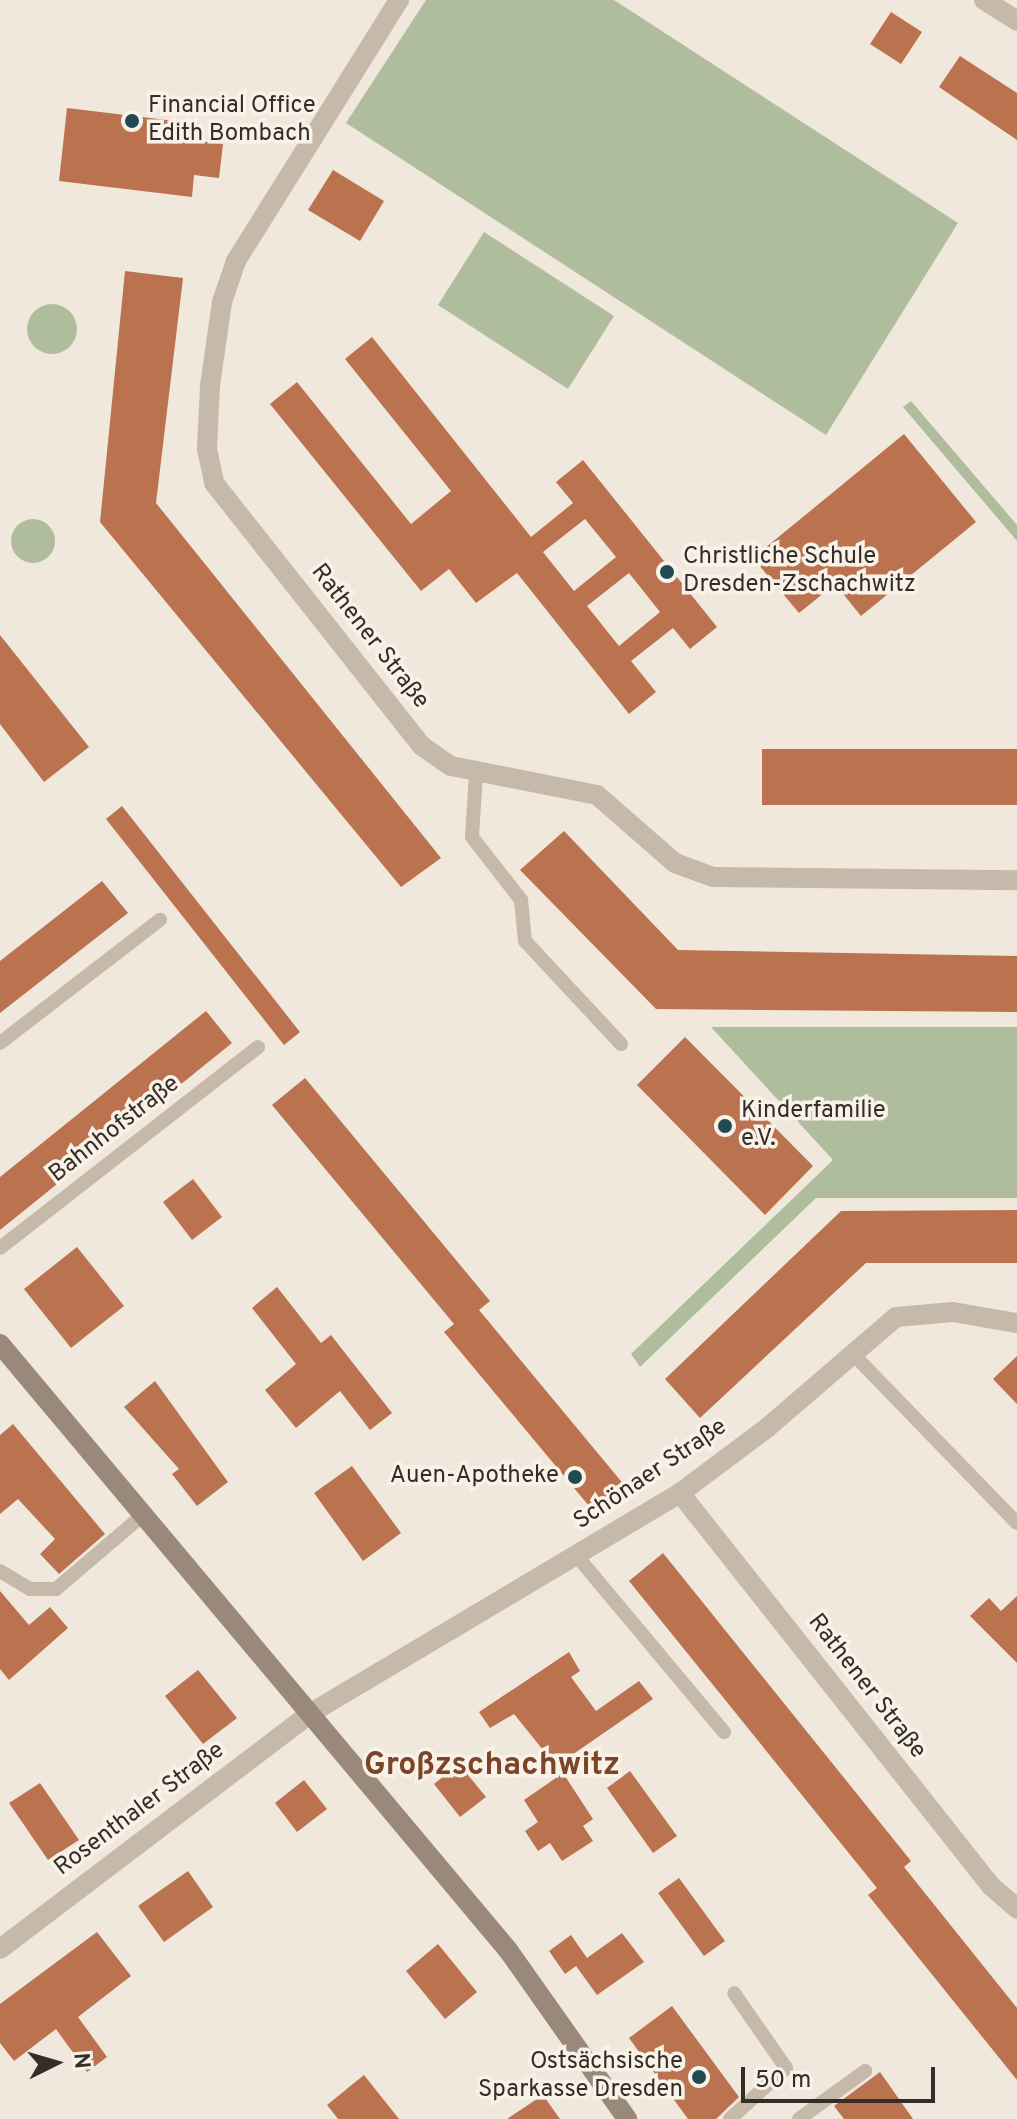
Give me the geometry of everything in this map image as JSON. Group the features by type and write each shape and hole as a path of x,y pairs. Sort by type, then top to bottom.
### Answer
{"street":[{"name":"Rathener Straße","path":"399,0 236,261 222,302 207,449 214,483 422,746 451,766 597,795 675,863 713,877 1017,880"},
{"path":"984,0 1017,21"},
{"name":"Schönaer Straße","path":"311,1713 680,1493 896,1317 953,1312 1017,1323"},
{"path":"0,1344 508,1950 627,2119"},
{"name":"Rathener Straße","path":"680,1493 991,1886 1017,1909"},
{"name":"Rosenthaler Straße","path":"0,1949 311,1713"}],"lane":[{"path":"476,773 472,837 521,900 525,941 621,1044"},
{"path":"0,1043 160,920"},
{"name":"Bahnhofstraße","path":"0,1248 258,1047"},
{"path":"853,1354 1017,1523"},
{"path":"0,1571 30,1589 56,1589 144,1514"},
{"path":"576,1555 724,1732"},
{"path":"730,2119 786,2068 734,1993"},
{"path":"799,2119 865,2071"}],"green space":[{"path":"426,0 614,0 958,223 826,435 346,123"},
{"path":"484,232 614,316 568,389 438,305"},
{"path":"52,304 70,311 77,329 70,347 52,354 34,347 27,329 34,311"},
{"path":"911,401 1017,525 1017,541 903,407"},
{"path":"33,519 48,526 55,541 48,556 33,563 18,556 11,541 18,526"},
{"path":"711,1027 1017,1027 1017,1198 816,1198 640,1367 631,1354 833,1160"}],"building":[{"path":"891,12 922,32 901,64 870,44"},
{"path":"960,56 1017,93 1017,140 939,87"},
{"path":"67,108 200,124 198,141 223,144 219,178 194,175 192,197 59,181"},
{"path":"333,170 384,201 360,241 308,210"},
{"path":"125,271 183,278 156,503 441,858 401,887 100,522"},
{"path":"372,337 531,537 573,503 556,482 583,460 717,627 690,649 673,628 631,661 656,692 629,714 517,573 476,603 449,569 421,591 270,404 297,382 411,524 451,491 345,359","holes":["585,519 616,557 574,591 543,552","629,573 660,612 619,646 587,606"]},
{"path":"904,434 976,522 861,616 835,584 799,613 753,558"},
{"path":"0,635 89,747 44,782 0,724"},
{"path":"762,749 1017,749 1017,805 762,805"},
{"path":"122,806 300,1032 284,1045 106,819"},
{"path":"564,831 678,950 1017,956 1017,1012 656,1009 520,870"},
{"path":"102,881 128,913 0,1013 0,961"},
{"path":"206,1011 232,1043 0,1230 0,1177"},
{"name":"Kinderfamilie e.V.","path":"685,1037 813,1166 765,1215 637,1085"},
{"path":"305,1078 490,1301 479,1310 630,1492 599,1518 444,1332 454,1324 272,1105"},
{"path":"193,1179 222,1217 192,1240 163,1202"},
{"path":"1017,1210 1017,1263 866,1263 700,1418 665,1379 841,1211"},
{"path":"77,1247 124,1306 71,1348 24,1289"},
{"path":"277,1287 321,1343 331,1335 392,1413 370,1430 340,1391 296,1428 265,1390 296,1364 252,1308"},
{"path":"1017,1356 1017,1404 993,1379"},
{"path":"155,1381 228,1482 197,1506 172,1474 179,1469 124,1407"},
{"path":"13,1424 105,1534 59,1574 40,1554 55,1539 18,1499 0,1514 0,1435"},
{"path":"352,1466 401,1533 363,1561 314,1493"},
{"path":"663,1553 911,1861 904,1867 1017,2008 1017,2080 868,1895 877,1888 629,1581"},
{"path":"0,1591 29,1625 50,1607 68,1628 9,1680 0,1669"},
{"path":"1017,1596 1017,1663 970,1616 989,1598 1001,1611"},
{"path":"569,1652 580,1671 571,1677 596,1711 639,1681 653,1699 556,1766 514,1714 490,1728 479,1712"},
{"path":"198,1670 237,1718 203,1744 165,1696"},
{"path":"459,1764 486,1797 460,1817 434,1784"},
{"path":"630,1771 677,1836 653,1853 607,1788"},
{"path":"563,1773 593,1819 583,1826 593,1841 562,1861 550,1843 538,1851 525,1831 538,1822 524,1800"},
{"path":"304,1780 327,1809 297,1832 275,1803"},
{"path":"40,1783 79,1840 48,1860 9,1803"},
{"path":"188,1871 213,1907 164,1942 138,1906"},
{"path":"679,1878 725,1941 704,1956 658,1893"},
{"path":"97,1932 131,1976 78,2017 107,2057 87,2072 56,2029 14,2061 0,2043 0,2004"},
{"path":"622,1933 644,1962 597,1995 576,1966 565,1974 549,1951 571,1935 587,1958"},
{"path":"438,1944 477,1992 445,2019 406,1971"},
{"path":"672,2006 739,2097 716,2119 688,2119 629,2038"},
{"path":"880,2072 913,2119 844,2119 834,2106"},
{"path":"364,2075 399,2119 338,2119 327,2105"},
{"path":"543,2095 560,2119 507,2119"}],"place":[{"name":"Financial Office Edith Bombach","path":"132,121"},
{"name":"Christliche Schule Dresden-Zschachwitz","path":"667,572"},
{"name":"Kinderfamilie e.V.","path":"725,1126"},
{"name":"Auen-Apotheke","path":"575,1477"},
{"name":"Ostsächsische Sparkasse Dresden","path":"699,2077"}],"district":[{"name":"Großzschachwitz","path":"492,1766"}]}
